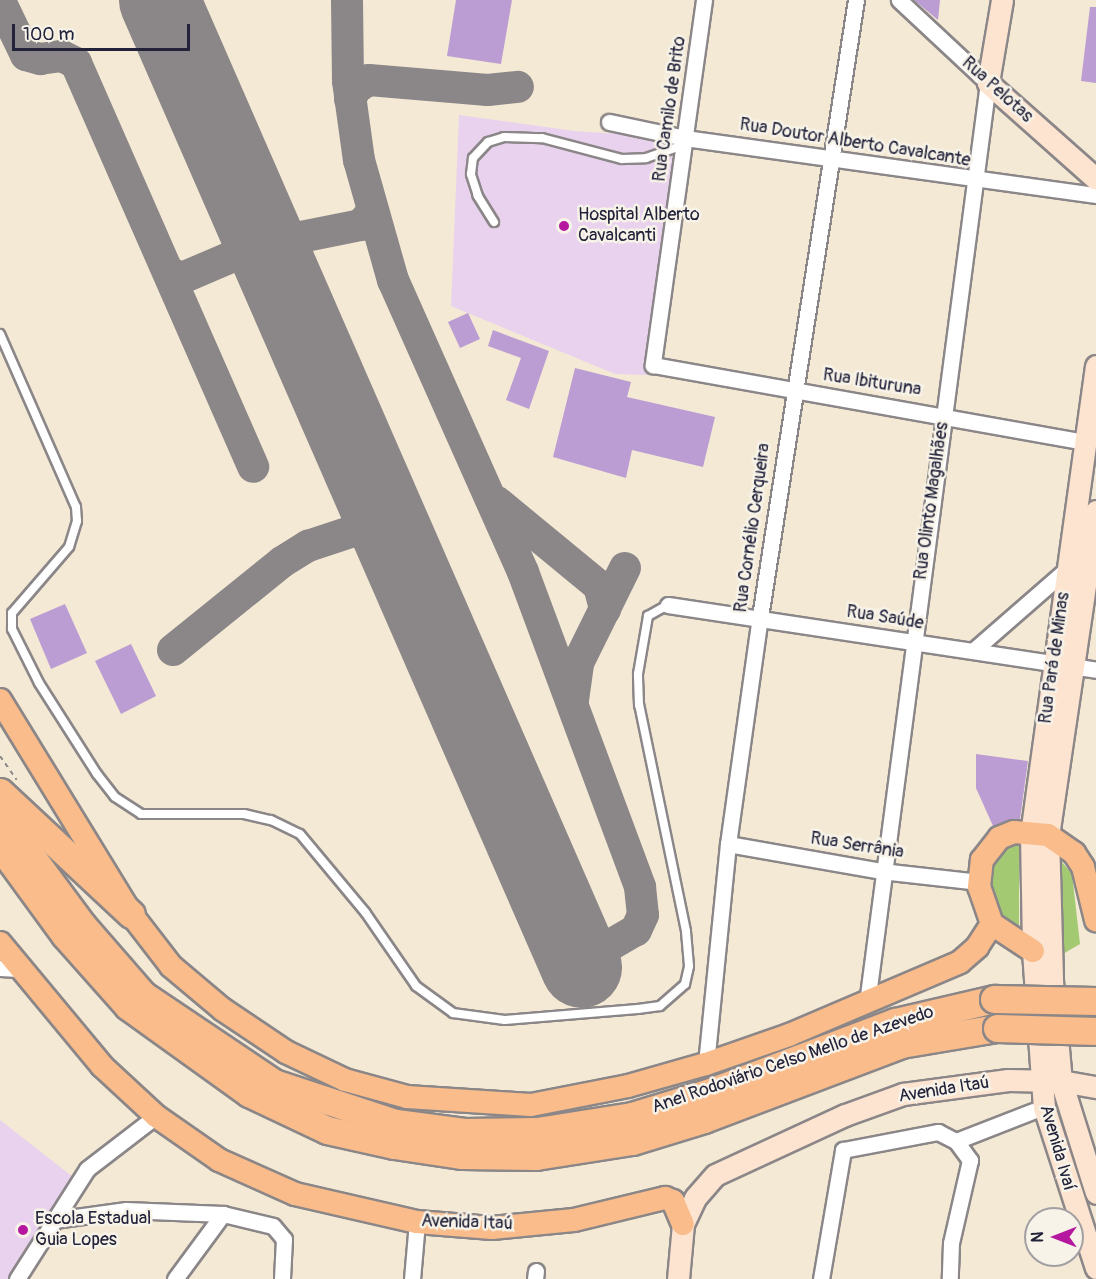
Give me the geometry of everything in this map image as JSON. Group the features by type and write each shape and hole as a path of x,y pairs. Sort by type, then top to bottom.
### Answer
{"highway":[{"path":"10,787 131,915"},
{"name":"Anel Rodoviário Celso Mello de Azevedo","path":"0,814 83,926 143,995 274,1083 396,1123 464,1132 537,1131 632,1116 707,1093 895,1022 994,999 1096,1001"},
{"name":"Anel Rodoviário Celso Mello de Azevedo","path":"0,846 65,935 128,1006 249,1093 327,1130 394,1145 462,1155 536,1156 632,1141 704,1119 902,1044 997,1028 1096,1031"}],"main road":[{"name":"Rua Olinto Magalhães","path":"988,83 1002,0"},
{"name":"Rua Pelotas","path":"988,83 1096,179"},
{"name":"Rua Pará de Minas","path":"1064,666 1068,568 1096,366"},
{"name":"Rua Pará de Minas","path":"1033,951 1039,834 1064,666 1096,511"},
{"name":"Anel Rodoviário Celso Mello de Azevedo","path":"0,700 131,915 171,966 222,1009 286,1052 345,1080 407,1097 531,1105 628,1086 706,1064 867,1003 960,962 977,947 992,924"},
{"path":"1033,951 992,924 980,882 982,860 999,838 1014,832 1039,834 1074,853 1083,867 1096,920"},
{"name":"Rua Pará de Minas","path":"1039,834 1052,981"},
{"name":"Avenida Itaú","path":"0,943 9,969 102,1066 156,1116 219,1160 295,1194 417,1222 492,1228 574,1220 664,1198 673,1201 683,1224"},
{"name":"Avenida Ivaí","path":"1033,951 1039,1040 1051,1081 1096,1193"},
{"name":"Avenida Ivaí","path":"1052,981 1051,1137 1096,1268"},
{"name":"Avenida Itaú","path":"1008,1080 1028,1064 1039,1040"},
{"name":"Avenida Itaú","path":"683,1224 695,1198 715,1175 845,1115 903,1094 1008,1080 1051,1081 1096,1087"},
{"path":"678,1279 683,1224"}],"street":[{"name":"Rua Camilo de Brito","path":"653,365 704,0"},
{"name":"Rua Cornélio Cerqueira","path":"706,1064 728,844 760,617 793,390 856,0"},
{"name":"Rua Pelotas","path":"899,0 988,83"},
{"name":"Rua Olinto Magalhães","path":"867,1003 881,871 945,414 988,83"},
{"name":"Rua Doutor Alberto Cavalcante","path":"609,122 685,141 832,155 976,181 1096,195"},
{"name":"Rua Ibituruna","path":"653,365 945,414 1085,442"},
{"path":"974,650 1068,568"},
{"name":"Rua Saúde","path":"668,604 1096,670"},
{"name":"Rua Serrânia","path":"728,844 881,871 980,882"},
{"path":"956,1141 1033,1111"},
{"path":"17,1279 87,1169 156,1116"},
{"path":"821,1279 843,1150 938,1132 956,1141 970,1160 951,1243 950,1279"},
{"path":"54,1220 126,1209 223,1214 273,1226 281,1234 285,1248 282,1279"},
{"path":"175,1279 223,1214"},
{"path":"412,1279 417,1222"}],"lane":[{"path":"494,222 478,196 471,174 473,158 488,142 504,137 542,138 622,159 646,158 685,141"},
{"path":"0,334 76,507 77,521 69,547 12,613 12,629 39,683 97,774 115,797 141,814 244,814 271,820 300,834 358,904 416,986 453,1013 478,1019 506,1020 638,1009 660,1006 684,984 689,966 686,931 639,705 638,674 648,616 668,604"}],"path":[{"path":"0,756 10,787"}],"shaded area":[{"name":"Hospital Alberto Cavalcanti","path":"459,115 574,131 685,138 653,365 648,375 615,374 451,306"},
{"name":"Escola Estadual Guia Lopes","path":"0,1120 78,1181 15,1279 0,1279"}],"green space":[{"path":"1019,841 1019,930 997,918 982,881 998,851"},
{"path":"1056,855 1072,874 1080,944 1056,958"}],"building":[{"path":"456,0 512,0 501,64 447,56"},
{"path":"914,0 940,0 938,20"},
{"path":"1090,7 1096,7 1096,83 1081,81"},
{"path":"468,313 480,339 460,348 448,322"},
{"path":"493,330 549,351 529,409 506,400 521,358 488,346"},
{"path":"575,368 631,382 627,397 715,417 703,467 632,450 626,478 553,457"},
{"path":"65,604 87,653 51,669 30,619"},
{"path":"131,644 156,696 121,714 95,661"},
{"path":"976,754 1028,761 1020,819 993,826 976,788"}],"taxiway":[{"path":"347,0 348,81 359,160 393,280 523,572 640,887 643,915 636,930 598,952 577,957"},
{"path":"0,1 26,55 40,59 62,56 76,63 253,467"},
{"path":"350,99 356,88 369,80 488,90 518,87"},
{"path":"260,233 281,241 361,225 372,212"},
{"path":"170,273 182,278 250,249 258,227"},
{"path":"497,502 599,586 605,609"},
{"path":"173,650 282,562 308,546 372,525 382,511"},
{"path":"573,700 578,663 625,568"}],"runway":[{"path":"159,0 581,967"}],"place":[{"name":"Hospital Alberto Cavalcanti","path":"564,226"},
{"name":"Escola Estadual Guia Lopes","path":"23,1230"}]}
